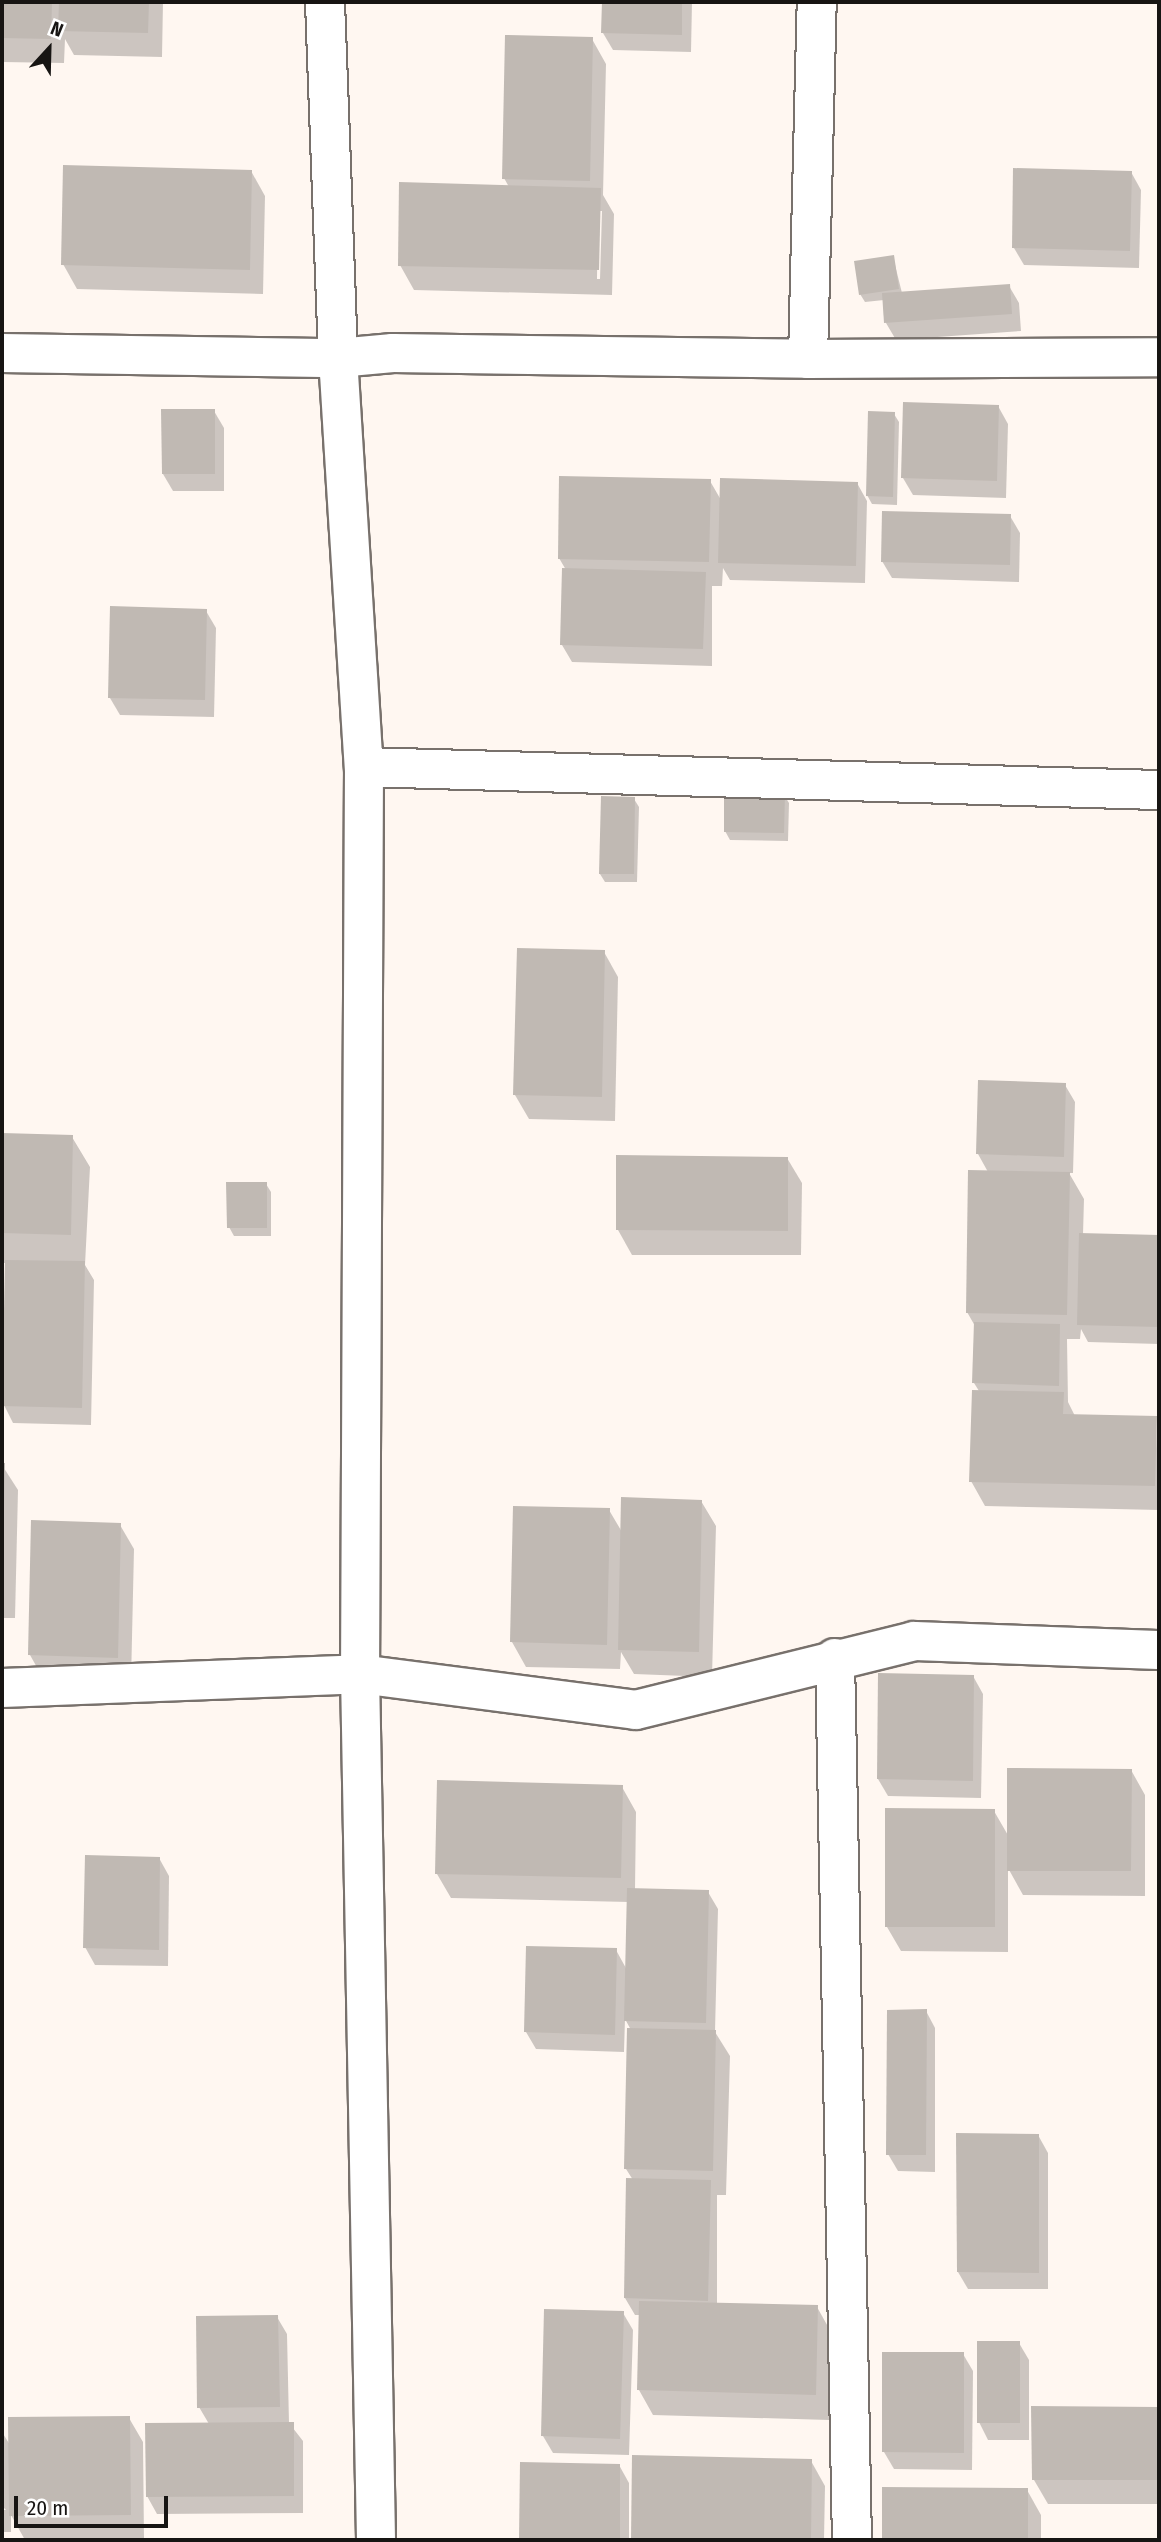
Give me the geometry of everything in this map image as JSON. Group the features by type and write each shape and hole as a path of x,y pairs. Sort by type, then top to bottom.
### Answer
{"street":[{"path":"325,2 338,358 364,767 360,1674 376,2540"},
{"path":"808,359 817,2"},
{"path":"2,353 338,358 393,353 808,359 1159,357"},
{"path":"364,767 1159,790"},
{"path":"2,1688 360,1674 636,1710 835,1658 914,1641 1159,1650"},
{"path":"835,1658 852,2540"}],"building":[{"path":"2,2 52,2 51,39 2,38"},
{"path":"59,2 149,2 148,33 58,31"},
{"path":"602,2 682,2 682,35 601,33"},
{"path":"505,35 593,37 590,181 502,179"},
{"path":"63,165 252,170 250,270 61,265"},
{"path":"1013,168 1132,171 1130,251 1012,248"},
{"path":"399,182 601,188 599,270 398,266"},
{"path":"894,255 899,289 859,295 854,261"},
{"path":"1010,284 1012,314 884,323 882,293"},
{"path":"903,402 999,405 997,481 901,478"},
{"path":"161,409 215,409 215,474 162,474"},
{"path":"868,411 895,412 893,497 866,496"},
{"path":"559,476 711,479 709,562 558,559"},
{"path":"720,478 858,482 856,566 718,563"},
{"path":"882,511 1011,514 1010,565 881,562"},
{"path":"562,568 706,572 703,649 560,645"},
{"path":"110,606 207,609 205,700 108,698"},
{"path":"724,792 785,793 784,833 724,832"},
{"path":"601,796 635,797 634,874 599,874"},
{"path":"517,948 605,950 602,1097 513,1095"},
{"path":"978,1080 1066,1083 1064,1157 976,1154"},
{"path":"2,1133 73,1135 71,1235 2,1233"},
{"path":"616,1155 788,1157 788,1231 616,1230"},
{"path":"968,1170 1070,1172 1067,1315 966,1313"},
{"path":"226,1182 267,1182 267,1228 227,1228"},
{"path":"1079,1233 1159,1235 1159,1327 1077,1325"},
{"path":"5,1260 85,1261 82,1408 2,1406"},
{"path":"974,1322 1060,1324 1059,1386 972,1383"},
{"path":"972,1390 1064,1392 1063,1414 1157,1416 1155,1486 969,1482"},
{"path":"2,1463 5,1463 4,1511 2,1511"},
{"path":"621,1497 702,1500 699,1652 618,1650"},
{"path":"513,1506 610,1508 607,1645 510,1642"},
{"path":"31,1520 121,1523 118,1658 28,1655"},
{"path":"878,1673 974,1675 973,1781 877,1779"},
{"path":"1007,1768 1132,1769 1131,1871 1007,1871"},
{"path":"437,1780 623,1785 621,1878 435,1874"},
{"path":"885,1808 995,1809 995,1927 885,1927"},
{"path":"85,1855 160,1857 159,1950 83,1948"},
{"path":"627,1888 709,1890 706,2023 624,2021"},
{"path":"526,1946 617,1948 615,2035 524,2032"},
{"path":"927,2009 926,2155 886,2155 887,2010"},
{"path":"627,2028 716,2030 713,2171 624,2169"},
{"path":"956,2133 1039,2134 1039,2273 957,2272"},
{"path":"626,2178 711,2180 708,2301 624,2298"},
{"path":"639,2301 818,2305 816,2395 637,2390"},
{"path":"544,2309 624,2311 620,2439 541,2436"},
{"path":"278,2315 280,2407 197,2408 196,2316"},
{"path":"977,2341 1020,2341 1020,2423 977,2423"},
{"path":"882,2352 964,2352 964,2453 882,2452"},
{"path":"1031,2406 1159,2407 1159,2480 1032,2480"},
{"path":"130,2416 131,2515 9,2516 8,2417"},
{"path":"294,2422 294,2496 146,2497 145,2423"},
{"path":"632,2455 812,2459 811,2540 631,2540"},
{"path":"520,2462 620,2464 620,2540 519,2540"},
{"path":"882,2487 1028,2488 1028,2540 882,2540"}]}
